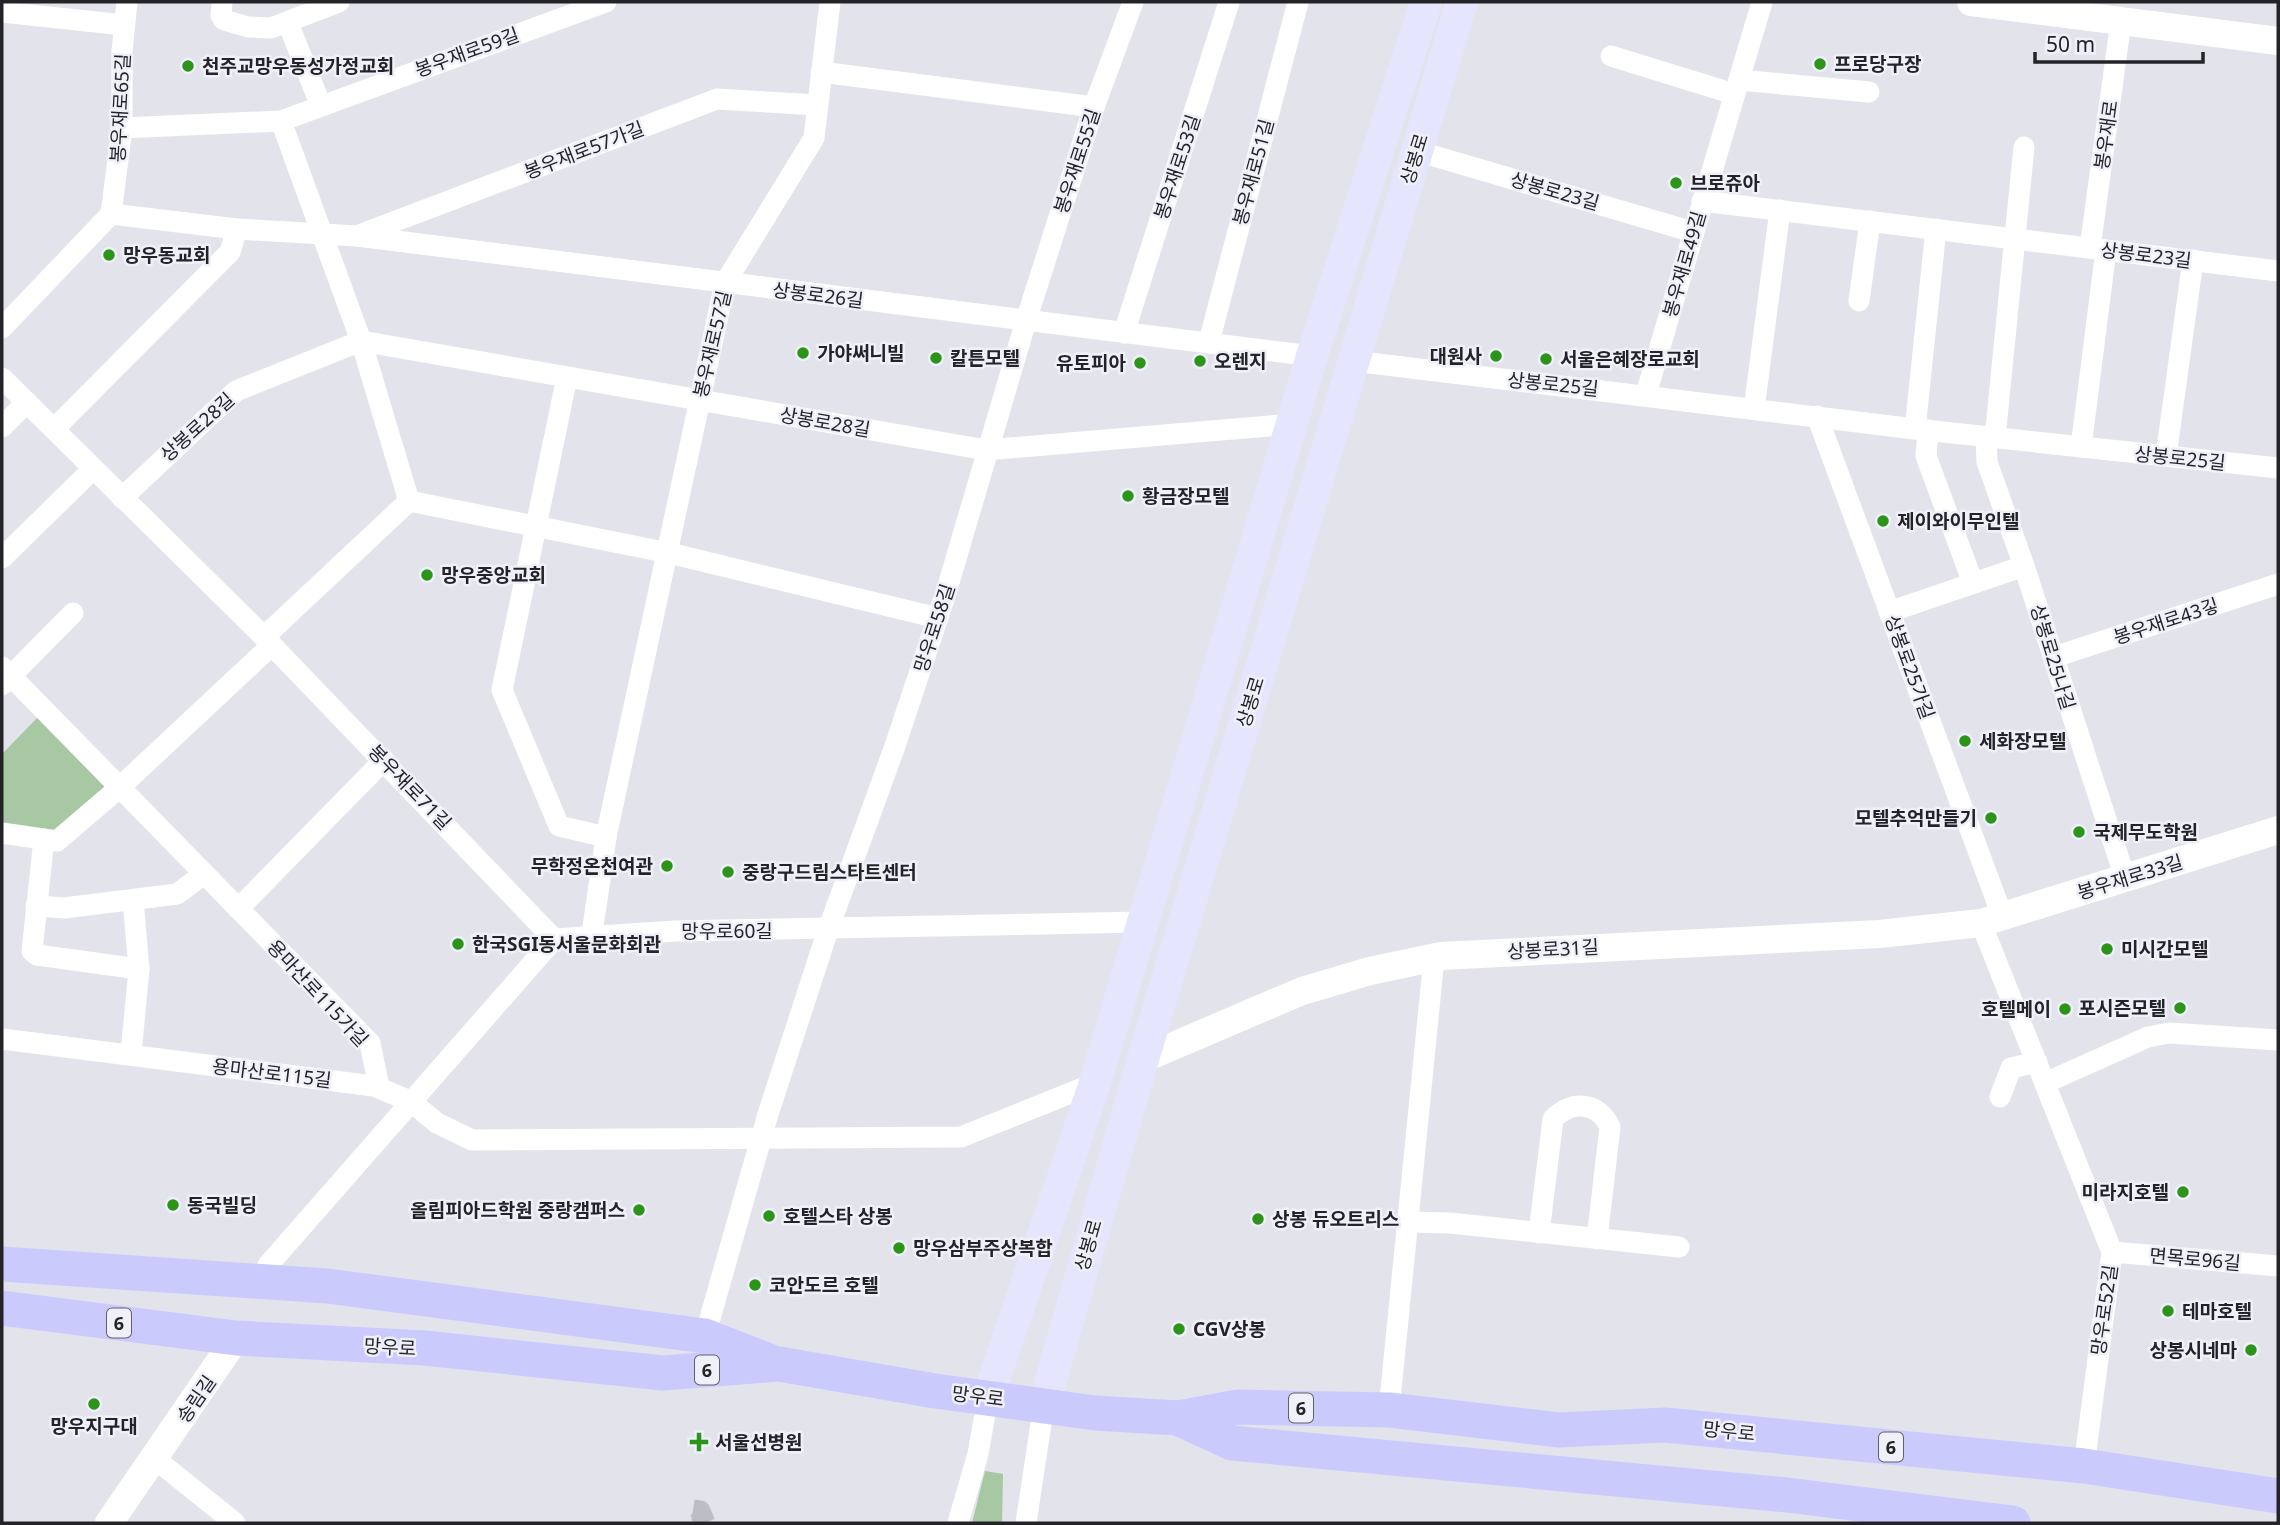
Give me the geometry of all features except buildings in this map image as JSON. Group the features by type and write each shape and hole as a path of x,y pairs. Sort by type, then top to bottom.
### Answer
{"main road":[{"name":"상봉로","path":"988,1397 1095,1083 1312,356 1426,2"},
{"name":"상봉로","path":"1044,1404 1143,1059 1462,2"},
{"path":"1095,1083 1143,1059"},
{"name":"망우로","path":"13,1266 327,1286 705,1336 779,1364 1095,1413 1178,1418 1238,1407 1389,1410 1559,1430 1665,1425 2084,1466 2278,1496"},
{"name":"망우로","path":"2,1308 236,1338 424,1348 663,1373 779,1364"},
{"name":"망우로","path":"1178,1418 1232,1443 1787,1495 2012,1523"}],"street":[{"name":"봉우재로65길","path":"111,214 122,128 127,2"},
{"path":"222,2 222,18 261,29 293,15 339,2"},
{"name":"봉우재로59길","path":"122,128 282,121 606,2"},
{"name":"봉우재로57길","path":"592,934 606,837 668,554 698,400 726,283 814,138 830,2"},
{"name":"봉우재로55길","path":"1026,321 1094,107 1133,2"},
{"name":"봉우재로53길","path":"1124,332 1229,2"},
{"name":"봉우재로51길","path":"1209,342 1298,2"},
{"name":"봉우재로49길","path":"1646,394 1762,2"},
{"path":"1971,2 2278,41"},
{"path":"2,12 124,25"},
{"path":"293,15 321,106"},
{"name":"봉우재로","path":"2098,249 2121,21"},
{"path":"1611,57 1737,87 1869,92"},
{"path":"821,72 1094,107"},
{"name":"봉우재로57가길","path":"357,236 717,100 817,105"},
{"path":"282,121 361,341 409,501"},
{"path":"1990,437 2024,147"},
{"name":"상봉로23길","path":"1417,151 1693,232"},
{"name":"상봉로23길","path":"1702,201 2278,271"},
{"path":"1754,409 1780,210"},
{"path":"2,328 111,214 237,229 230,252 54,429"},
{"path":"1859,301 1870,221"},
{"name":"상봉로26길","path":"237,229 357,236 1312,356"},
{"path":"1936,229 1922,430 1926,456 1973,583"},
{"path":"2081,447 2098,249"},
{"path":"2166,456 2193,260"},
{"name":"망우로58길","path":"705,1336 762,1138 828,930 938,618 1026,321"},
{"name":"상봉로28길","path":"122,498 236,391 361,341 986,450 1292,424"},
{"name":"상봉로25길","path":"1353,361 1646,394 1922,430 2278,468"},
{"path":"567,376 502,690 559,826 606,837"},
{"name":"봉우재로71길","path":"2,378 268,641 554,939"},
{"path":"2,427 27,402"},
{"name":"상봉로25가길","path":"1817,416 1889,612 1992,920"},
{"name":"상봉로25나길","path":"1990,437 1985,455 2054,657 2124,878"},
{"path":"2,558 93,469"},
{"path":"409,501 668,554 938,618"},
{"path":"2,833 57,841 119,788 409,501"},
{"path":"1889,612 2024,566"},
{"name":"봉우재로43깋","path":"2054,657 2278,584"},
{"name":"용마산로115가길","path":"73,613 5,676 370,1043 379,1087"},
{"path":"238,909 384,760"},
{"name":"봉우재로33길","path":"1992,920 2278,830"},
{"path":"44,839 31,948 34,954 139,969"},
{"path":"36,906 64,908 177,894 204,874"},
{"path":"131,1054 139,969 132,900"},
{"name":"상봉로31길","path":"1143,1059 1302,991 1370,971 1434,958 1667,943 1879,934 1992,920"},
{"name":"망우로52길","path":"1992,920 2037,1062 2112,1252 2084,1466"},
{"name":"망우로60길","path":"554,939 592,934 1142,922"},
{"path":"260,1281 269,1264 554,939"},
{"path":"1389,1410 1410,1222 1434,958"},
{"path":"2045,1083 2148,1037 2169,1033 2278,1040"},
{"name":"용마산로115길","path":"2,1039 379,1087 410,1101 437,1123 472,1140 961,1137 1095,1083"},
{"path":"2000,1097 2011,1068 2037,1062"},
{"path":"1539,1233 1553,1119 1564,1107 1577,1105 1592,1107 1605,1116 1610,1127 1597,1239"},
{"path":"1410,1222 1679,1247"},
{"name":"면목로96길","path":"2112,1252 2278,1266"},
{"name":"송림길","path":"109,1523 236,1338"},
{"path":"958,1523 978,1454 988,1397"},
{"path":"1026,1523 1044,1404"},
{"path":"155,1458 235,1523"}],"green space":[{"path":"44,711 119,788 57,841 2,833 2,754"},
{"path":"985,1471 1003,1474 1002,1523 972,1523"}],"tunnel":[{"path":"693,1510 700,1511 705,1523"}],"place":[{"name":"프로당구장","path":"1820,64"},
{"name":"천주교망우동성가정교회","path":"188,66"},
{"name":"브로쥬아","path":"1676,183"},
{"name":"망우동교회","path":"109,255"},
{"name":"가야써니빌","path":"803,353"},
{"name":"대원사","path":"1496,356"},
{"name":"칼튼모텔","path":"936,358"},
{"name":"서울은혜장로교회","path":"1546,359"},
{"name":"오렌지","path":"1200,361"},
{"name":"유토피아","path":"1140,363"},
{"name":"황금장모텔","path":"1128,496"},
{"name":"제이와이무인텔","path":"1883,521"},
{"name":"망우중앙교회","path":"427,575"},
{"name":"세화장모텔","path":"1965,741"},
{"name":"모텔추억만들기","path":"1991,818"},
{"name":"국제무도학원","path":"2079,832"},
{"name":"무학정온천여관","path":"667,866"},
{"name":"중랑구드림스타트센터","path":"728,872"},
{"name":"한국SGI동서울문화회관","path":"458,944"},
{"name":"미시간모텔","path":"2107,949"},
{"name":"포시즌모텔","path":"2180,1008"},
{"name":"호텔메이","path":"2065,1009"},
{"name":"미라지호텔","path":"2183,1192"},
{"name":"동국빌딩","path":"173,1205"},
{"name":"올림피아드학원 중랑캠퍼스","path":"639,1210"},
{"name":"호텔스타 상봉","path":"769,1216"},
{"name":"상봉 듀오트리스","path":"1258,1219"},
{"name":"망우삼부주상복합","path":"899,1248"},
{"name":"코안도르 호텔","path":"755,1285"},
{"name":"테마호텔","path":"2168,1311"},
{"name":"CGV상봉","path":"1179,1329"},
{"name":"상봉시네마","path":"2251,1350"},
{"name":"망우지구대","path":"94,1404"},
{"name":"서울선병원","path":"699,1442"}]}
